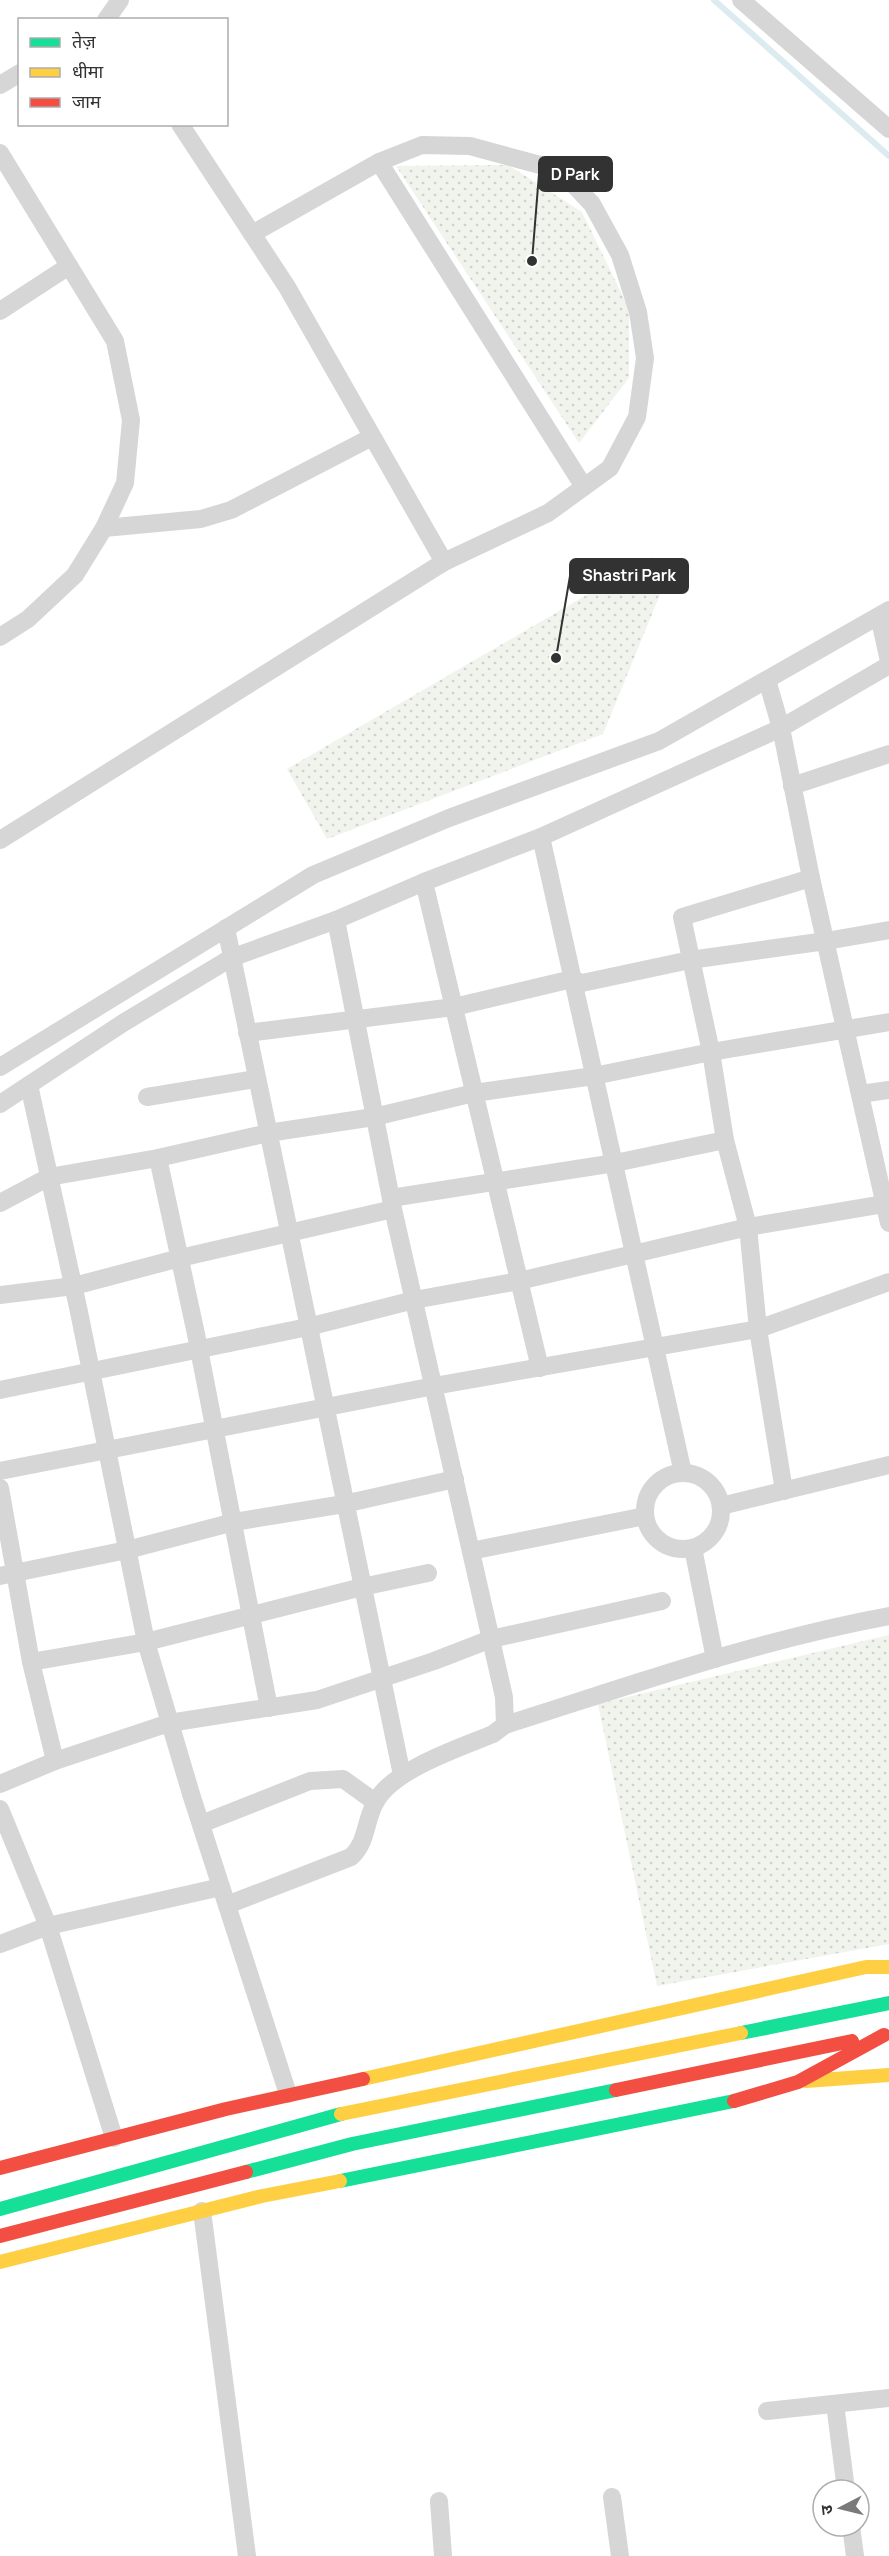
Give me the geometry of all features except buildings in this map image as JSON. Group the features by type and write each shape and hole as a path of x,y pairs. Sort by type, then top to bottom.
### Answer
{"main road":[{"path":"0,2168 288,2094 889,1962"},
{"path":"866,1967 889,1967"},
{"path":"0,2209 344,2113 889,2003"},
{"path":"0,2262 262,2196 719,2106 798,2082 886,2034"},
{"path":"0,2236 352,2144 886,2034"},
{"path":"798,2082 889,2075"}],"street":[{"path":"110,18 120,0"},
{"path":"741,0 889,129"},
{"path":"0,85 18,74"},
{"path":"181,126 287,287 444,562"},
{"path":"0,840 444,562 548,513 610,468 637,417 645,357 638,312 620,255 608,228 592,204 573,184 540,165 470,146 422,145 380,162 252,234"},
{"path":"0,153 115,341 131,420 125,483 104,528 75,574 28,619 0,638"},
{"path":"380,162 585,487"},
{"path":"0,311 69,266"},
{"path":"104,528 201,519 231,510 372,437"},
{"path":"0,1067 313,875 449,818 659,741 884,613 889,663 781,728 541,837 424,882 336,920 231,958 0,1104"},
{"path":"767,680 781,728 811,878 887,1204 889,1223"},
{"path":"792,786 889,754"},
{"path":"541,837 683,1473"},
{"path":"784,1491 758,1329 748,1227 725,1140 711,1052 682,916 811,878"},
{"path":"424,882 540,1368"},
{"path":"336,920 392,1204 504,1697 505,1725"},
{"path":"226,928 402,1775"},
{"path":"247,1033 454,1007 572,979 582,983 690,960 889,930"},
{"path":"0,1203 50,1177 158,1158 268,1133 374,1118 474,1093 594,1076 711,1052 889,1022"},
{"path":"147,1097 256,1079"},
{"path":"29,1084 74,1286 146,1642 169,1723 288,2094"},
{"path":"860,1094 889,1090"},
{"path":"0,1295 74,1286 180,1257 288,1233 392,1204 495,1180 725,1140"},
{"path":"158,1158 199,1348 269,1708"},
{"path":"0,1390 308,1327 414,1300 519,1281 748,1227 887,1204"},
{"path":"0,1471 434,1386 758,1329 889,1282"},
{"path":"721,1506 889,1466"},
{"path":"683,1473 694,1475 712,1486 721,1506 721,1517 711,1537 693,1548 682,1550 662,1543 648,1527 645,1505 654,1485 672,1474 683,1473"},
{"path":"7,1574 127,1550 234,1522 344,1504 455,1479"},
{"path":"0,1488 7,1574 55,1761"},
{"path":"471,1551 645,1516"},
{"path":"693,1548 715,1659"},
{"path":"31,1662 146,1642 362,1587 428,1573"},
{"path":"0,1784 55,1761 169,1723 317,1700 491,1639 662,1601"},
{"path":"227,1905 351,1857 361,1844 376,1801 383,1791 402,1775 493,1734 505,1725 715,1659 816,1631 889,1616"},
{"path":"201,1824 310,1781 343,1779 376,1801"},
{"path":"0,1809 48,1926 114,2138"},
{"path":"0,1944 48,1926 221,1887"},
{"path":"202,2211 247,2556"},
{"path":"767,2411 889,2398"},
{"path":"835,2404 844,2478"},
{"path":"612,2496 620,2556"},
{"path":"439,2501 443,2556"},
{"path":"853,2538 855,2556"}],"shaded area":[{"path":"508,165 582,212 629,309 629,378 579,443 396,166"},
{"path":"652,557 665,582 603,734 327,839 287,769"},
{"path":"889,1635 889,1944 657,1986 598,1704"}],"waterway":[{"path":"714,0 889,156"}],"traffic: fast":[{"path":"741,2033 889,2003"},
{"path":"246,2172 352,2144 616,2090"},
{"path":"340,2181 734,2101"},
{"path":"0,2209 341,2114"}],"traffic: slow":[{"path":"363,2079 866,1967 889,1967"},
{"path":"341,2114 741,2033"},
{"path":"806,2081 889,2075"},
{"path":"0,2262 262,2196 340,2181"}],"traffic: jam":[{"path":"734,2101 798,2082 884,2035"},
{"path":"616,2090 852,2041"},
{"path":"0,2168 226,2109 363,2079"},
{"path":"0,2236 246,2172"}],"place":[{"name":"D Park","path":"532,261"},
{"name":"Shastri Park","path":"556,658"}]}
